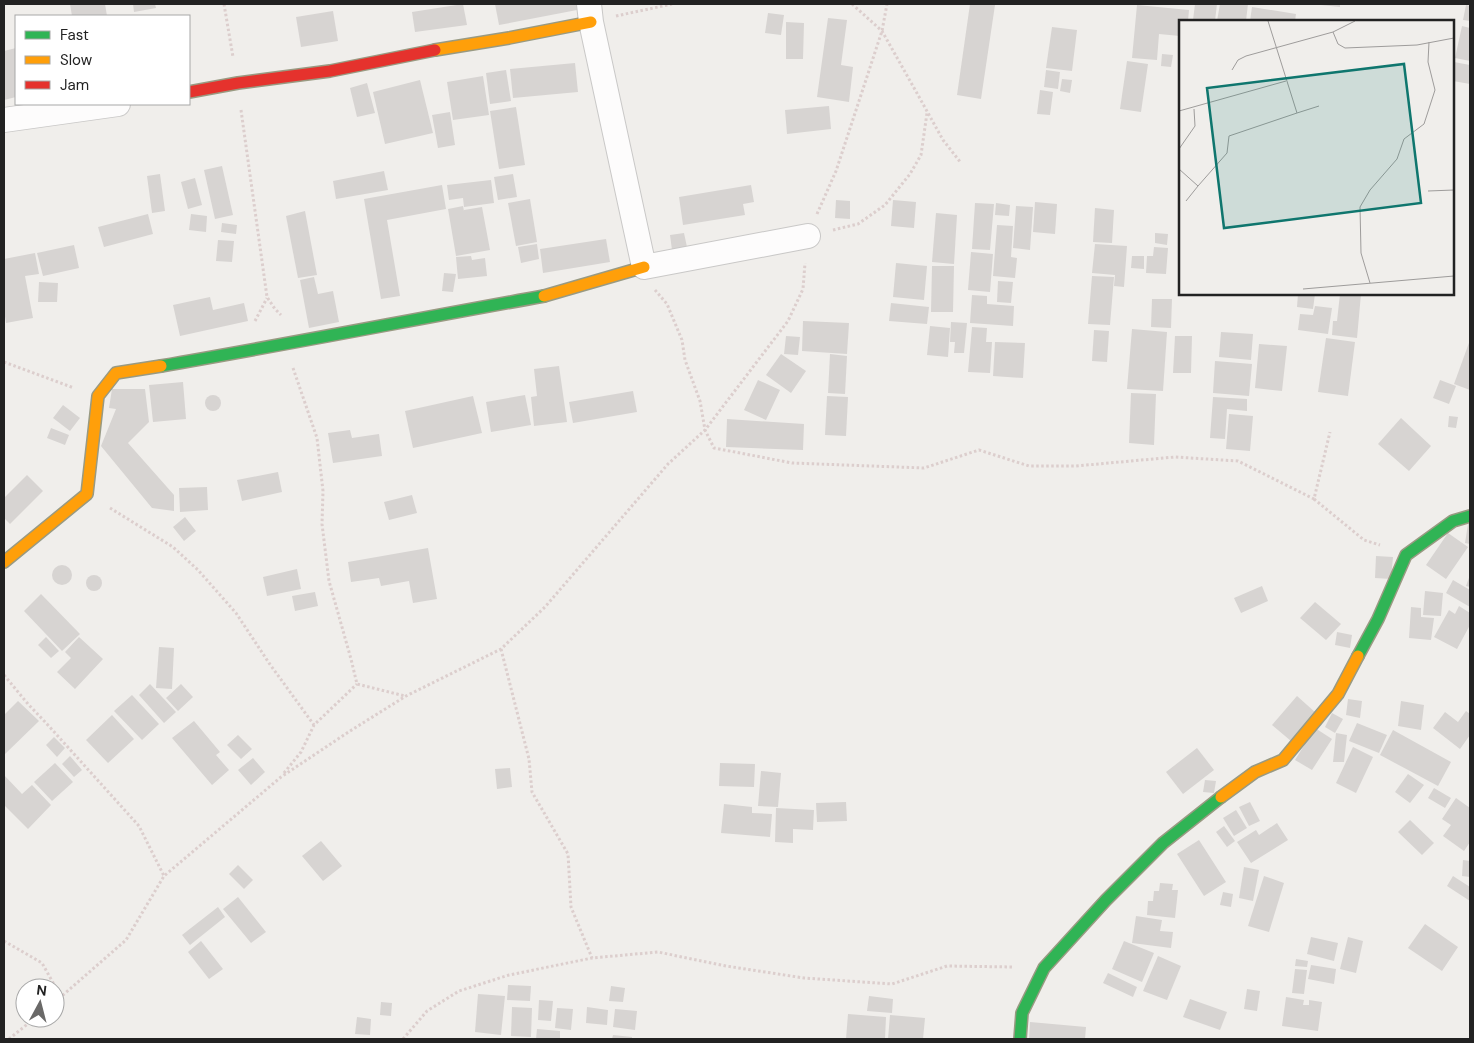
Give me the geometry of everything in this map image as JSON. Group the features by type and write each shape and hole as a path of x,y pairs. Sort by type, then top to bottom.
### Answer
{"street":[{"path":"190,92 238,83 330,71 424,52 509,38 590,13 644,267"},
{"path":"4,120 111,105"},
{"path":"4,562 87,494 98,396 116,373 237,353 554,294 644,267 808,236"},
{"path":"1020,1039 1022,1013 1044,968 1106,900 1163,843 1255,772 1282,760 1338,694 1378,619 1406,555 1453,520 1470,516"}],"path":[{"path":"224,4 238,83 267,297"},
{"path":"590,13 672,4"},
{"path":"852,4 882,32 943,140 960,163"},
{"path":"808,236 858,224 885,205 910,174 922,155 927,112"},
{"path":"644,267 653,287 667,304 682,340 686,360 700,401 705,430 714,448 792,463 924,468 979,450 1029,466 1076,466 1175,457 1238,461 1314,499 1364,540 1406,555"},
{"path":"284,343 317,438 323,491 322,524 329,580 357,684"},
{"path":"4,362 98,396"},
{"path":"65,993 126,940 164,876 281,777 406,696 500,649 545,607 668,464 705,430"},
{"path":"1314,499 1330,432"},
{"path":"87,494 173,547 198,570 236,613 314,725"},
{"path":"500,649 529,759 532,792 568,854 571,907 592,958"},
{"path":"4,675 139,826 164,876"},
{"path":"357,684 406,696"},
{"path":"281,777 301,752 314,725 357,684"},
{"path":"4,941 42,963 50,978"},
{"path":"404,1039 428,1011 459,991 509,975 592,958 658,952 726,966 804,978 892,984 947,966 1044,968"},
{"path":"9,1039 23,1028"}],"building":[{"path":"70,4 105,4 107,15 72,15"},
{"path":"133,4 155,4 156,8 134,12"},
{"path":"463,4 467,25 415,32 412,12"},
{"path":"495,4 576,4 577,10 499,25"},
{"path":"970,4 995,5 981,99 957,95"},
{"path":"1195,4 1217,4 1215,20 1193,20"},
{"path":"1220,4 1248,4 1246,20 1217,20"},
{"path":"1340,4 1340,7 1321,5"},
{"path":"1137,5 1189,10 1188,20 1179,20 1179,36 1159,34 1157,60 1132,58"},
{"path":"1466,5 1470,6 1470,21 1463,20"},
{"path":"1252,7 1296,14 1295,20 1250,20"},
{"path":"333,11 338,41 301,47 296,17"},
{"path":"768,13 784,15 781,35 765,33"},
{"path":"828,18 847,20 841,65 853,67 849,102 817,97"},
{"path":"786,22 804,23 803,59 786,59"},
{"path":"1462,26 1470,28 1470,61 1455,58"},
{"path":"1052,27 1077,30 1072,71 1046,68"},
{"path":"15,48 15,97 4,100 4,51"},
{"path":"1162,54 1173,55 1171,67 1161,66"},
{"path":"1127,61 1148,64 1141,112 1120,109"},
{"path":"1454,62 1470,65 1470,84 1454,81"},
{"path":"575,63 578,92 513,98 510,69"},
{"path":"506,70 511,101 490,104 486,73"},
{"path":"1046,70 1060,72 1058,89 1044,87"},
{"path":"483,76 489,115 453,120 447,82"},
{"path":"1062,79 1072,80 1070,93 1060,91"},
{"path":"420,80 433,133 385,144 373,92"},
{"path":"367,83 375,113 357,117 350,88"},
{"path":"1040,90 1053,92 1050,115 1037,114"},
{"path":"829,106 831,129 787,134 785,110"},
{"path":"516,107 525,165 499,169 490,111"},
{"path":"450,112 455,145 438,148 432,115"},
{"path":"222,166 233,215 215,219 204,170"},
{"path":"384,171 388,190 336,199 333,181"},
{"path":"160,174 165,211 152,213 147,176"},
{"path":"513,174 517,197 498,200 494,177"},
{"path":"195,178 202,205 188,209 181,182"},
{"path":"491,180 494,203 464,207 463,198 449,200 447,185"},
{"path":"442,185 446,209 387,220 400,296 381,299 364,199"},
{"path":"751,185 754,202 743,204 745,215 683,225 679,197"},
{"path":"530,199 537,242 516,246 508,203"},
{"path":"836,200 850,201 850,219 835,218"},
{"path":"893,200 916,202 914,228 891,226"},
{"path":"1035,202 1057,204 1055,234 1033,232"},
{"path":"975,203 994,204 990,250 972,249"},
{"path":"996,203 1010,205 1009,216 995,215"},
{"path":"463,206 464,211 482,207 490,250 456,256 448,209"},
{"path":"1016,206 1033,207 1030,250 1013,248"},
{"path":"1095,208 1114,210 1112,243 1093,242"},
{"path":"305,211 317,275 298,278 286,216"},
{"path":"936,213 957,215 954,264 932,262"},
{"path":"148,214 153,234 104,247 98,227"},
{"path":"191,214 207,216 206,232 189,230"},
{"path":"222,223 237,225 236,234 221,232"},
{"path":"997,225 1013,226 1011,257 1017,258 1015,278 993,276"},
{"path":"684,233 687,247 672,250 670,235"},
{"path":"1155,233 1168,234 1167,245 1155,243"},
{"path":"606,239 610,262 543,273 540,249"},
{"path":"218,240 234,241 232,262 216,261"},
{"path":"537,244 539,259 521,263 518,247"},
{"path":"1095,244 1127,246 1124,287 1114,286 1115,275 1092,273"},
{"path":"74,245 79,268 43,276 37,253"},
{"path":"1154,247 1168,248 1166,274 1146,273 1147,256 1153,256"},
{"path":"971,252 993,254 990,292 968,290"},
{"path":"35,253 39,274 25,276 33,318 6,323 4,310 4,259"},
{"path":"471,256 472,260 485,258 487,276 458,279 456,257"},
{"path":"1132,256 1144,256 1144,269 1131,268"},
{"path":"896,263 927,266 924,300 893,297"},
{"path":"932,266 954,266 953,312 931,312"},
{"path":"444,273 456,274 453,292 442,291"},
{"path":"1092,276 1114,277 1110,325 1088,324"},
{"path":"314,277 318,294 333,291 339,322 309,328 300,280"},
{"path":"998,281 1013,282 1011,303 997,302"},
{"path":"39,282 58,283 57,302 38,302"},
{"path":"972,295 987,296 987,304 1014,306 1013,326 970,323"},
{"path":"1298,295 1315,295 1313,309 1297,307"},
{"path":"1340,295 1361,295 1357,338 1332,335 1333,321 1337,321"},
{"path":"210,297 213,310 244,303 248,321 180,336 173,305"},
{"path":"1152,299 1172,299 1171,328 1151,327"},
{"path":"891,303 929,307 927,324 889,321"},
{"path":"1315,306 1332,308 1328,334 1298,330 1300,314 1313,315"},
{"path":"803,321 849,323 847,354 802,351"},
{"path":"951,322 967,323 964,353 954,353 955,342 950,342"},
{"path":"930,326 950,328 948,357 927,355"},
{"path":"972,327 987,328 986,342 992,342 990,373 968,372"},
{"path":"1132,329 1167,332 1163,391 1127,389"},
{"path":"1094,330 1109,331 1107,362 1092,361"},
{"path":"1221,332 1253,334 1251,360 1219,357"},
{"path":"786,336 800,337 798,355 784,354"},
{"path":"1175,336 1192,336 1191,373 1173,373"},
{"path":"1326,338 1355,342 1348,396 1318,392"},
{"path":"1470,340 1470,390 1454,384"},
{"path":"995,342 1025,343 1023,378 993,376"},
{"path":"1259,344 1287,346 1282,391 1255,388"},
{"path":"781,354 806,371 791,393 766,375"},
{"path":"830,354 847,356 845,394 828,393"},
{"path":"1215,361 1252,364 1249,396 1213,393"},
{"path":"559,366 567,422 534,426 531,397 537,396 534,369"},
{"path":"758,380 780,390 766,420 744,410"},
{"path":"1440,380 1456,386 1449,404 1433,398"},
{"path":"183,382 186,419 153,422 149,385"},
{"path":"112,389 145,389 149,422 128,443 174,495 174,511 152,508 101,446 116,409 109,408"},
{"path":"633,391 637,412 573,423 569,402"},
{"path":"1131,393 1156,394 1154,445 1129,443"},
{"path":"213,395 221,403 213,411 205,403"},
{"path":"525,395 531,425 491,432 486,402"},
{"path":"473,396 482,433 413,448 405,411"},
{"path":"827,396 848,397 846,436 825,435"},
{"path":"1213,397 1247,399 1247,411 1227,409 1225,439 1210,438"},
{"path":"63,405 80,418 70,431 53,418"},
{"path":"1229,414 1253,416 1250,451 1226,449"},
{"path":"1449,416 1458,417 1456,428 1448,427"},
{"path":"1401,418 1431,446 1409,471 1378,444"},
{"path":"727,419 804,424 803,450 726,447"},
{"path":"51,428 69,435 65,445 47,438"},
{"path":"350,430 352,438 379,434 382,456 333,463 328,433"},
{"path":"278,472 282,492 242,501 237,480"},
{"path":"27,475 43,491 10,524 4,518 4,498"},
{"path":"207,487 208,510 180,512 179,488"},
{"path":"412,495 417,513 389,520 384,502"},
{"path":"185,517 196,531 184,541 173,527"},
{"path":"1468,524 1470,524 1470,544 1465,543"},
{"path":"1448,533 1468,547 1446,579 1426,565"},
{"path":"428,548 437,599 413,603 409,581 381,586 379,578 351,582 348,562"},
{"path":"1376,556 1393,557 1391,579 1375,578"},
{"path":"62,565 69,568 72,575 69,582 62,585 55,582 52,575 55,568"},
{"path":"297,569 301,589 267,596 263,577"},
{"path":"91,575 97,575 102,580 100,589 91,591 86,586 86,580"},
{"path":"1470,575 1470,587 1466,586"},
{"path":"1453,580 1470,590 1470,607 1446,593"},
{"path":"1262,586 1268,601 1241,613 1234,598"},
{"path":"1425,591 1443,593 1441,616 1423,615"},
{"path":"315,592 318,606 295,611 292,596"},
{"path":"41,594 80,634 62,651 24,611"},
{"path":"1315,602 1341,624 1326,640 1300,618"},
{"path":"1459,606 1470,613 1470,625 1457,649 1434,637 1449,610 1455,614"},
{"path":"1411,607 1421,608 1421,617 1434,618 1431,640 1409,638"},
{"path":"1337,632 1352,635 1350,648 1335,645"},
{"path":"46,637 59,651 51,658 38,645"},
{"path":"79,637 103,659 75,689 57,672 71,658 65,652"},
{"path":"159,647 174,648 172,689 156,688"},
{"path":"150,684 176,712 164,723 139,695"},
{"path":"181,684 193,697 178,711 166,698"},
{"path":"132,695 159,724 142,740 114,711"},
{"path":"1297,696 1316,713 1291,741 1272,725"},
{"path":"1348,699 1362,701 1360,718 1346,715"},
{"path":"18,701 39,721 4,755 4,715"},
{"path":"1401,701 1424,705 1421,730 1398,726"},
{"path":"1466,711 1470,714 1470,735 1460,749 1433,728 1445,712 1458,722"},
{"path":"1332,713 1343,719 1335,733 1325,727"},
{"path":"112,715 134,739 108,763 86,740"},
{"path":"194,721 220,752 216,755 229,770 212,785 172,738"},
{"path":"1357,723 1387,735 1379,753 1349,741"},
{"path":"1315,728 1332,739 1312,770 1295,760"},
{"path":"1393,730 1451,762 1438,786 1380,755"},
{"path":"1336,733 1347,735 1344,762 1333,762"},
{"path":"238,735 252,749 241,759 227,745"},
{"path":"54,737 65,748 57,757 46,745"},
{"path":"1353,747 1373,757 1356,793 1336,783"},
{"path":"1197,748 1214,770 1183,794 1166,772"},
{"path":"70,756 82,770 74,777 62,764"},
{"path":"253,758 265,772 251,785 238,770"},
{"path":"55,763 73,782 52,801 34,782"},
{"path":"720,763 755,764 754,787 719,786"},
{"path":"510,768 512,787 497,789 495,769"},
{"path":"761,771 781,773 778,807 758,806"},
{"path":"1408,774 1424,785 1410,803 1395,792"},
{"path":"4,775 22,794 32,785 51,805 28,829 4,805"},
{"path":"1205,780 1216,781 1214,793 1203,792"},
{"path":"1434,788 1451,798 1445,808 1428,798"},
{"path":"1456,798 1470,808 1470,842 1464,851 1443,836 1451,825 1442,819"},
{"path":"846,802 847,821 817,822 816,803"},
{"path":"1250,802 1260,821 1249,826 1239,807"},
{"path":"724,804 752,807 752,813 772,814 770,837 721,833"},
{"path":"776,808 814,810 813,830 793,829 793,843 775,842"},
{"path":"1236,810 1247,828 1234,836 1223,818"},
{"path":"1410,820 1434,843 1422,855 1398,832"},
{"path":"1277,823 1288,840 1251,863 1237,842 1256,830 1259,835"},
{"path":"1224,826 1235,841 1227,847 1216,832"},
{"path":"1199,840 1226,882 1204,896 1177,854"},
{"path":"321,841 342,866 323,881 302,856"},
{"path":"1463,860 1470,861 1470,877 1462,876"},
{"path":"238,865 253,880 244,889 229,874"},
{"path":"1244,867 1259,870 1253,901 1239,898"},
{"path":"1264,876 1284,883 1269,932 1248,926"},
{"path":"1453,876 1470,887 1470,901 1447,886"},
{"path":"1160,883 1173,884 1172,890 1178,890 1175,918 1147,915 1148,901 1153,901 1154,891 1159,891"},
{"path":"1223,892 1233,894 1231,907 1220,905"},
{"path":"238,897 266,932 251,943 223,909"},
{"path":"218,907 225,917 190,945 182,935"},
{"path":"1136,916 1162,920 1160,931 1173,932 1171,948 1132,943"},
{"path":"1425,924 1458,947 1442,971 1408,948"},
{"path":"1311,937 1338,943 1334,961 1307,954"},
{"path":"1348,937 1363,941 1356,973 1340,969"},
{"path":"201,941 223,969 209,979 188,952"},
{"path":"1124,941 1154,953 1142,982 1112,969"},
{"path":"1158,956 1181,966 1167,1000 1143,991"},
{"path":"1296,959 1308,961 1307,967 1295,966"},
{"path":"1311,965 1336,969 1334,984 1308,979"},
{"path":"1295,969 1307,970 1304,994 1292,993"},
{"path":"1108,973 1137,987 1133,997 1103,983"},
{"path":"508,985 531,986 530,1001 507,1000"},
{"path":"611,986 625,988 623,1002 609,1001"},
{"path":"1247,989 1260,991 1257,1011 1244,1009"},
{"path":"478,994 505,996 501,1035 475,1032"},
{"path":"869,996 893,999 892,1013 867,1011"},
{"path":"1286,997 1304,1000 1303,1005 1309,1005 1309,1000 1322,1002 1318,1031 1282,1026"},
{"path":"1190,999 1227,1012 1220,1030 1183,1017"},
{"path":"539,1000 553,1001 551,1021 538,1020"},
{"path":"381,1002 392,1003 391,1016 380,1015"},
{"path":"512,1007 532,1008 531,1037 511,1036"},
{"path":"587,1007 608,1010 607,1025 586,1023"},
{"path":"557,1008 573,1009 571,1030 555,1028"},
{"path":"615,1009 637,1011 635,1030 613,1027"},
{"path":"848,1014 886,1017 885,1039 846,1039"},
{"path":"890,1015 925,1018 923,1039 888,1039"},
{"path":"357,1017 371,1019 370,1035 355,1034"},
{"path":"1030,1022 1086,1027 1085,1039 1029,1039"},
{"path":"537,1029 560,1031 560,1039 536,1039"},
{"path":"613,1035 632,1037 632,1039 612,1039"}],"traffic: fast":[{"path":"161,366 544,296"},
{"path":"1358,656 1378,619 1406,555 1453,521 1470,516"},
{"path":"1020,1039 1022,1013 1044,968 1106,900 1163,843 1221,797"}],"traffic: slow":[{"path":"435,50 591,22"},
{"path":"544,296 644,267"},
{"path":"4,562 87,494 98,396 116,373 161,366"},
{"path":"1221,797 1255,772 1283,760 1338,694 1358,656"}],"traffic: jam":[{"path":"190,92 238,83 330,71 435,50"}]}
